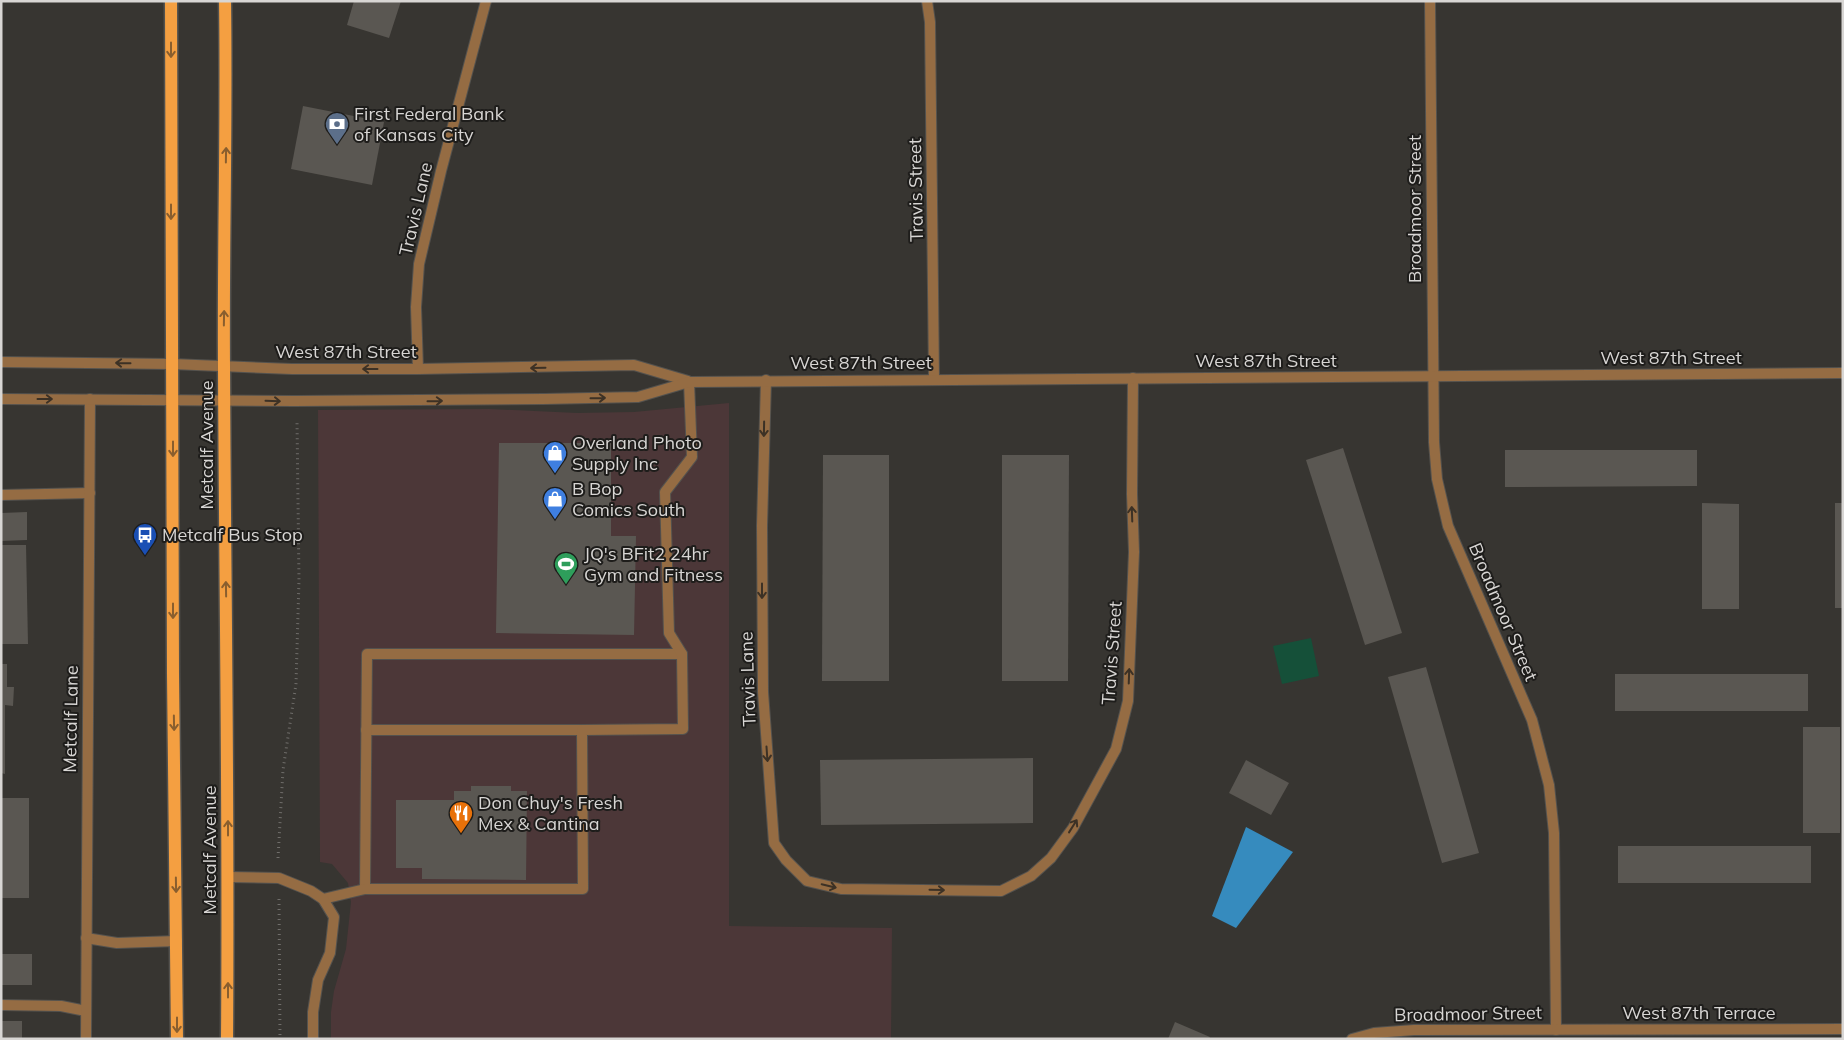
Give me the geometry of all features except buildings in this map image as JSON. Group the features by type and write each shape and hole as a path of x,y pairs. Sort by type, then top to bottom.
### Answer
{"main road":[{"name":"Metcalf Avenue","path":"171,1 173,674 177,1039"},
{"name":"Metcalf Avenue","path":"225,1 224,400 228,877 227,1039"}],"street":[{"name":"Travis Lane","path":"418,369 416,307 419,264 441,171 486,1"},
{"name":"Travis Street","path":"927,1 930,22 934,379"},
{"name":"Broadmoor Street","path":"1352,1039 1374,1032 1414,1030 1556,1030 1554,834 1549,784 1532,720 1448,526 1437,479 1434,442 1433,376 1430,1"},
{"name":"West 87th Street","path":"1,362 172,364 292,369 634,365 689,382"},
{"name":"West 87th Street","path":"1,399 295,401 638,396 689,382 766,380 1843,373"},
{"name":"Travis Street","path":"889,889 1001,890 1031,876 1051,858 1073,828 1116,749 1128,701 1134,552 1132,494 1133,378"},
{"name":"Travis Lane","path":"766,380 762,526 763,692 774,843 786,860 808,881 841,889 889,889"},
{"path":"366,730 683,729 682,654 669,634 665,492 692,457 689,382"},
{"name":"Metcalf Lane","path":"86,1039 90,399"},
{"path":"1,495 90,493"},
{"path":"364,889 367,654 682,654"},
{"path":"323,899 364,889 583,889 582,730"},
{"path":"228,877 279,878 311,890 323,899 334,917 330,953 318,980 313,1012 313,1039"},
{"path":"86,938 117,943 177,941"},
{"path":"1,1005 60,1006 86,1011"},
{"name":"West 87th Terrace","path":"1556,1030 1843,1029"}],"path":[{"path":"278,859 283,770 296,684 299,580 295,401"},
{"path":"279,905 280,1039"}],"shaded area":[{"path":"729,403 729,926 892,928 891,1039 331,1039 331,1012 334,991 346,949 351,902 348,883 332,864 320,862 318,410 489,409 577,413 634,412"}],"green space":[{"path":"1311,638 1319,676 1282,684 1273,646"}],"water":[{"path":"1246,827 1293,852 1236,928 1212,916"}],"place":[{"name":"First Federal Bank of Kansas City","path":"337,145"},
{"name":"Overland Photo Supply Inc","path":"555,474"},
{"name":"B Bop Comics South","path":"555,520"},
{"name":"Metcalf Bus Stop","path":"145,556"},
{"name":"JQ's BFit2 24hr Gym and Fitness","path":"566,585"},
{"name":"Don Chuy's Fresh Mex & Cantina","path":"461,834"}]}
